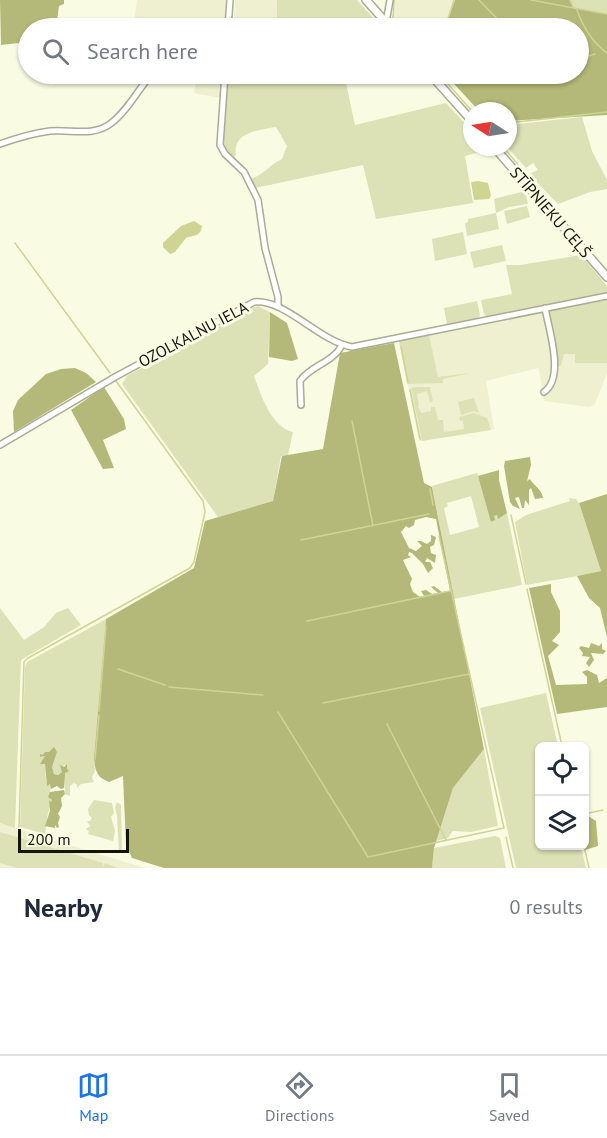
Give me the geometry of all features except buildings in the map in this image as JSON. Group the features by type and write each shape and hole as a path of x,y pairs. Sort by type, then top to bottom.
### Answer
{"main road":[{"path":"366,0 382,18"},
{"path":"439,84 463,111"},
{"name":"STĪPNIEKU CEĻŠ","path":"502,156 607,277"}],"street":[{"path":"229,18 230,0"},
{"path":"386,18 390,0"},
{"path":"0,144 44,132 86,133 104,127 116,119 144,84"},
{"path":"224,84 220,144 225,154 244,172 258,200 265,248 278,297 278,307"},
{"path":"301,405 300,381 309,371 337,354 342,345 359,346 607,296"},
{"name":"OZOLKALNU IELA","path":"0,445 115,377 249,304 260,301 278,307 342,345"},
{"path":"544,392 549,389 556,367 545,308"}],"shaded area":[{"path":"0,0 64,0 64,4 59,6 57,18 18,18 18,43 1,45"},
{"path":"137,0 226,0 225,18 134,18"},
{"path":"235,0 277,0 277,18 234,18"},
{"path":"277,0 357,0 373,18 277,18"},
{"path":"394,0 455,0 449,18 392,18"},
{"path":"455,0 570,0 573,8 607,14 607,115 517,120 517,102 471,102 454,84 589,84 589,18 449,18"},
{"path":"570,0 607,0 607,14 573,8"},
{"path":"196,84 222,84 221,98 194,93"},
{"path":"227,84 346,84 355,125 446,103 463,121 463,156 465,156 473,203 376,219 363,165 255,188 251,179 282,159 287,146 276,127 262,129 242,137 236,147 236,155 232,158 227,153 222,140"},
{"path":"582,117 592,151 607,180 607,189 590,192 558,204 529,174 538,170 533,163 526,168 515,156 517,156 517,124"},
{"path":"471,182 488,183 491,196 489,199 474,200"},
{"path":"525,191 528,204 509,207 496,213 494,199"},
{"path":"527,206 530,217 507,224 504,211"},
{"path":"496,213 499,229 467,236 465,223 468,219"},
{"path":"194,221 202,226 200,232 186,238 175,252 170,254 163,247 163,243 181,226"},
{"path":"463,232 467,254 435,261 432,239"},
{"path":"502,245 506,261 474,268 470,252"},
{"path":"581,255 607,286 607,293 487,317 484,314 481,300 512,294 506,265 520,265"},
{"path":"607,299 607,363 575,363 575,354 564,354 561,366 558,366 549,310"},
{"path":"477,301 480,315 478,319 447,325 444,308"},
{"path":"258,306 270,312 268,364 254,376 273,417 285,429 293,432 288,455 281,456 273,501 218,517 122,384 127,376"},
{"path":"549,310 558,366 561,366 564,354 575,354 575,363 607,363 607,373 595,404 589,407 544,401 539,368 486,381 494,429 419,441 400,342"},
{"path":"270,312 287,323 298,359 292,361 269,357"},
{"path":"429,335 438,377 471,373 443,379 443,383 407,384 399,341"},
{"path":"394,343 424,483 432,487 484,749 453,788 434,848 432,868 164,868 132,858 126,845 123,776 109,782 101,778 94,762 106,619 194,568 205,521 273,501 282,456 323,449 340,353","holes":["426,517 436,519 450,591 442,592 434,586 431,587 438,593 421,591 424,596 420,597 413,592 410,584 412,579 403,560 411,557 408,555 409,552 412,553 428,573 433,568 430,562 425,562 427,558 435,563 436,555 431,553 430,547 434,545 436,537 431,535 431,541 427,544 417,541 422,546 416,551 409,548 401,532 406,526 409,528 414,525 415,520"]},
{"path":"75,368 86,373 96,382 14,432 13,411 18,400 46,374 61,369"},
{"path":"104,387 124,419 126,429 103,440 114,468 103,469 71,410"},
{"path":"430,387 433,401 430,403 427,391 417,394 418,406 421,413 431,411 431,407 435,407 438,420 443,420 444,432 464,429 463,420 460,421 459,417 474,413 487,418 491,430 422,441 411,388"},
{"path":"474,398 479,413 474,411 461,415 458,402"},
{"path":"530,457 531,465 527,481 530,479 543,498 535,499 531,488 529,505 525,500 524,508 522,508 519,497 515,498 520,509 510,502 504,466 505,461"},
{"path":"499,470 499,480 507,513 498,519 497,515 494,516 495,520 491,522 478,476"},
{"path":"477,473 494,516 497,515 498,518 507,513 522,585 454,599 432,486","holes":["471,496 479,527 450,535 444,508 448,506 447,503"]},
{"path":"607,494 607,637 600,608 589,598 577,576 601,571 579,503"},
{"path":"569,498 576,499 579,503 601,571 527,585 515,522 526,515 570,501"},
{"path":"551,584 551,592 560,611 560,632 552,641 559,645 548,656 556,685 587,684 587,677 582,672 587,670 597,675 599,683 607,678 607,707 557,714 529,588"},
{"path":"0,608 24,640 44,627 56,613 68,608 81,625 21,660 15,828 0,823"},
{"path":"106,619 94,757 95,771 92,777 94,782 81,784 77,788 74,783 70,786 70,796 65,794 66,764 62,772 58,775 54,774 52,767 57,752 54,749 40,757 46,756 41,764 45,764 46,781 51,785 52,800 45,834 20,827 27,662"},
{"path":"591,643 599,646 602,643 602,649 606,651 603,654 591,653 594,660 589,667 586,663 590,657 582,656 583,653 579,648 581,646 589,648"},
{"path":"546,693 557,742 535,742 535,850 582,850 586,868 516,868 480,708"},
{"path":"54,747 57,752 52,767 54,774 58,775 62,772 60,765 64,767 67,764 69,771 65,773 64,788 61,789 57,786 51,789 50,784 47,786 45,764 40,764 45,756 40,757 40,754 49,752"},
{"path":"484,749 498,826 471,832 453,831 448,838 436,841 453,788"},
{"path":"64,790 65,794 61,798 62,806 58,814 59,827 45,826 50,811 49,800 51,802 52,800 48,797 50,792"},
{"path":"94,800 112,803 114,813 111,817 115,831 113,841 88,834 89,831 86,829 90,826 87,821 92,818 88,809"},
{"path":"117,802 121,805 122,850 119,852 115,807"},
{"path":"589,817 596,821 598,846 589,849"},
{"path":"0,823 66,844 145,868 0,868"},
{"path":"0,832 103,863 102,868 17,868 0,863"},
{"path":"495,836 500,838 506,868 432,868 434,848"},
{"path":"105,863 118,868 102,868"}],"waterway":[{"path":"393,18 394,0"},
{"path":"448,18 454,0"},
{"path":"479,0 496,18"},
{"path":"531,0 607,14"},
{"path":"570,0 573,7"},
{"path":"577,10 580,18"},
{"path":"589,34 607,53"},
{"path":"589,56 595,54"},
{"path":"448,84 464,102"},
{"path":"517,122 607,112"},
{"path":"511,156 521,168"},
{"path":"527,175 539,189"},
{"path":"15,243 110,373"},
{"path":"401,347 408,382"},
{"path":"19,827 24,662 190,568 194,562 205,512 203,501 116,381"},
{"path":"410,390 420,439"},
{"path":"352,421 373,526"},
{"path":"430,489 433,505"},
{"path":"301,540 429,514"},
{"path":"511,515 526,584"},
{"path":"278,712 368,857 504,828 439,536"},
{"path":"527,589 561,742"},
{"path":"307,621 450,591"},
{"path":"99,711 106,626"},
{"path":"118,669 165,685"},
{"path":"323,703 469,674"},
{"path":"169,687 263,695"},
{"path":"95,759 99,715"},
{"path":"387,724 446,840"},
{"path":"589,813 603,810"},
{"path":"506,837 513,868"},
{"path":"585,850 589,868"}]}
